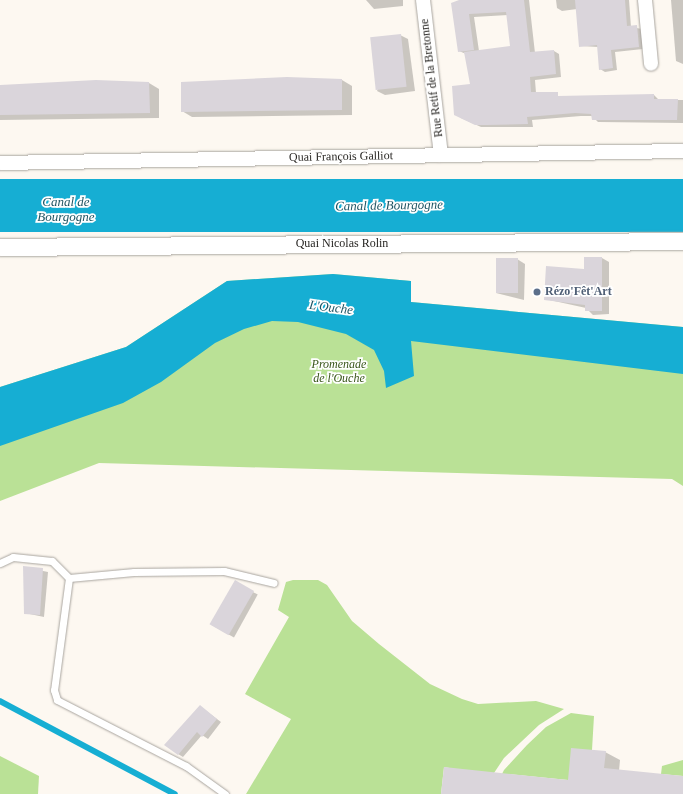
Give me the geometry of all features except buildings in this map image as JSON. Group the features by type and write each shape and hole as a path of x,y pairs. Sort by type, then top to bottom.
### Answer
{"street":[{"name":"Rue Retif de la Bretonne","path":"422,0 441,155"},
{"path":"645,0 652,64"},
{"name":"Quai François Galliot","path":"0,163 683,151"},
{"name":"Quai Nicolas Rolin","path":"0,247 683,241"}],"lane":[{"path":"0,563 13,557 52,561 68,578"},
{"path":"68,578 134,572 224,571 274,583"},
{"path":"68,578 54,690 57,700 65,707 186,766 225,794"}],"green space":[{"name":"Promenade de l'Ouche","path":"333,274 411,281 411,302 683,327 683,486 672,479 99,463 0,501 0,387 126,347 227,281"},
{"path":"293,580 318,580 327,585 352,621 430,684 462,699 478,704 536,701 564,709 539,725 504,758 492,776 444,767 441,794 246,794 291,719 245,694 289,617 278,610 286,582"},
{"path":"571,713 594,716 592,750 568,780 507,774 492,794 504,770 527,745 546,727"},
{"path":"0,756 39,776 38,794 0,794"},
{"path":"683,760 683,776 661,774 662,766"}],"water":[{"name":"Canal de Bourgogne","path":"0,179 683,179 683,232 0,232"},
{"name":"L'Ouche","path":"333,274 411,281 411,302 683,327 683,374 411,341 414,376 386,388 384,371 374,350 346,334 298,322 272,321 244,329 215,343 161,382 123,403 0,446 0,387 126,347 227,281"}],"waterway":[{"path":"0,701 175,794"}],"place":[{"name":"Rézo'Fêt'Art","path":"537,292"}]}
